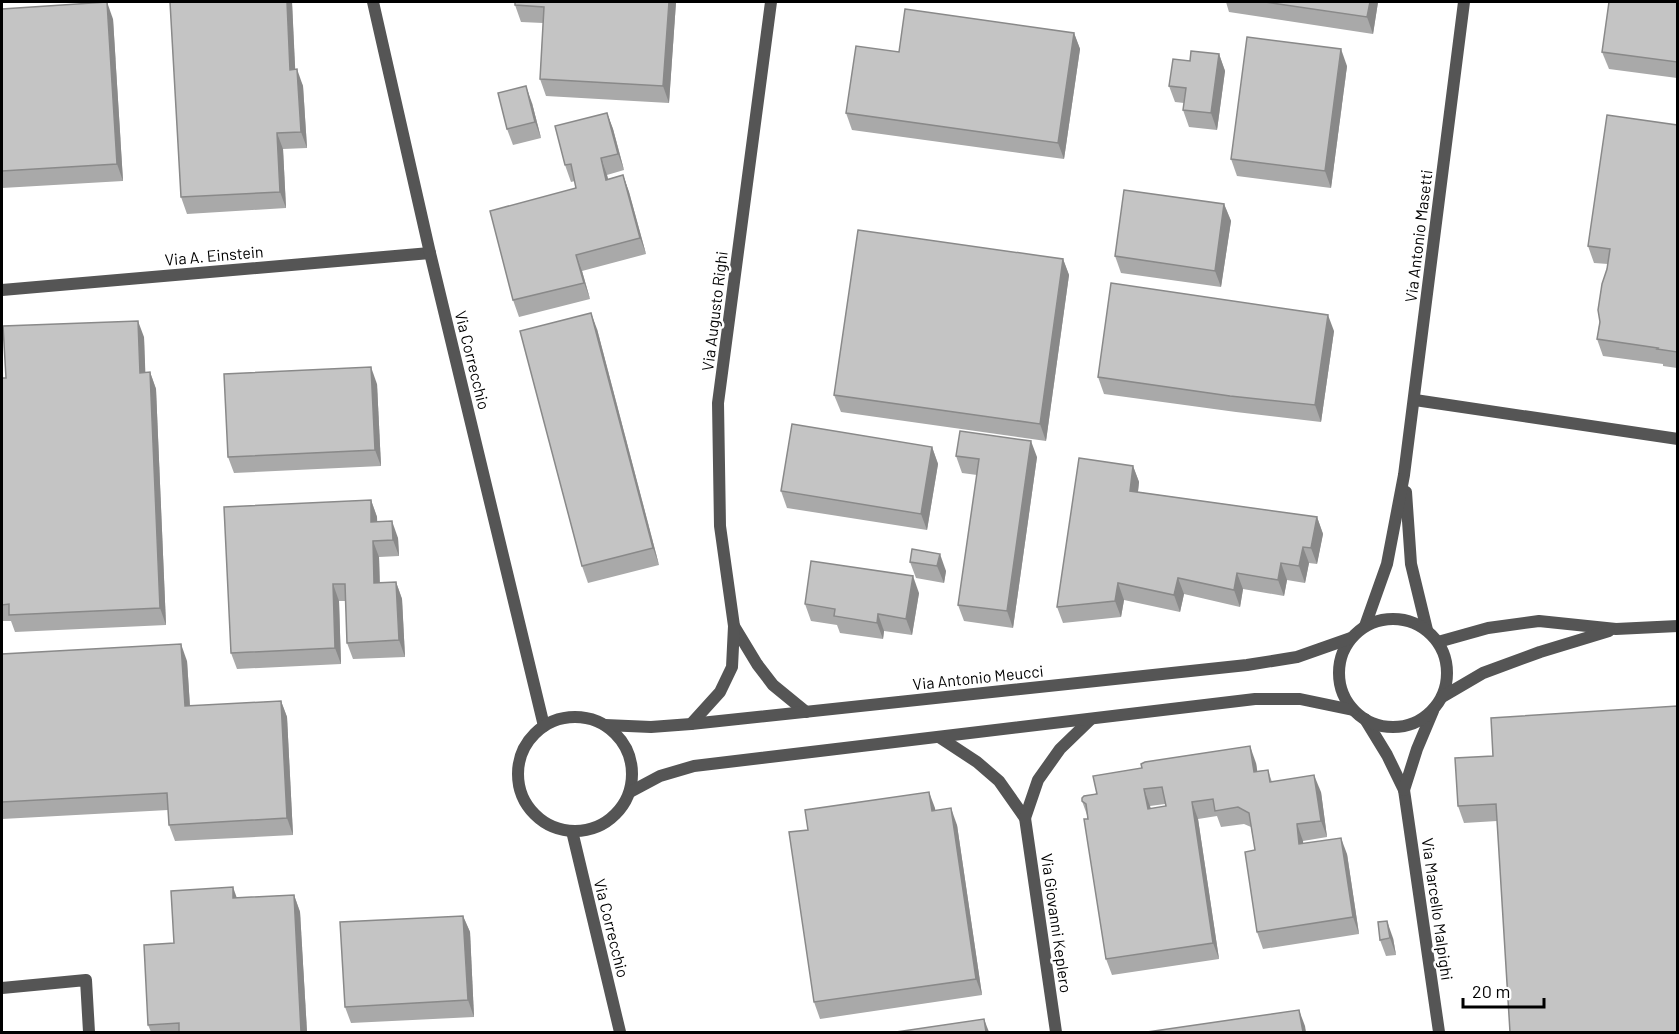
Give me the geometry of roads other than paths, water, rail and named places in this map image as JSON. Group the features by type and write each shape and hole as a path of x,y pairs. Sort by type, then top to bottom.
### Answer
{"street":[{"name":"Via Correcchio","path":"373,2 430,253 544,726"},
{"name":"Via Augusto Righi","path":"691,724 720,692 732,667 734,626 720,526 718,403 771,2"},
{"name":"Via Antonio Masetti","path":"1365,626 1387,564 1404,475 1464,2"},
{"name":"Via A. Einstein","path":"2,290 430,253"},
{"path":"1414,400 1677,439"},
{"name":"Via Antonio Masetti","path":"1404,475 1412,564 1427,630"},
{"path":"1442,698 1448,673 1445,657 1438,642 1427,630 1413,622 1396,619 1380,620 1365,626 1352,638 1344,651 1339,674 1344,697 1353,710 1365,720 1380,726 1396,727 1413,724 1432,711 1442,698 1483,673 1540,652 1616,629"},
{"path":"1438,642 1488,628 1539,621 1616,629 1677,626"},
{"name":"Via Augusto Righi","path":"734,626 773,685 806,712"},
{"name":"Via Antonio Meucci","path":"605,725 651,727 691,724 1247,665 1297,657 1352,638"},
{"path":"630,792 660,776 694,766 1255,699 1300,699 1353,710"},
{"name":"Via Marcello Malpighi","path":"1404,790 1432,711"},
{"path":"575,717 590,719 605,725 620,738 629,754 632,773 630,792 621,808 607,821 590,829 572,831 551,826 535,814 523,798 518,778 520,758 529,740 544,726 559,719 575,717"},
{"name":"Via Giovanni Keplero","path":"1025,818 1038,780 1060,749 1091,719"},
{"name":"Via Marcello Malpighi","path":"1365,720 1387,755 1404,790 1440,1032"},
{"name":"Via Giovanni Keplero","path":"939,737 977,762 999,781 1025,818 1056,1032"},
{"name":"Via Correcchio","path":"572,831 620,1032"},
{"path":"2,988 86,980 89,1032"}]}
